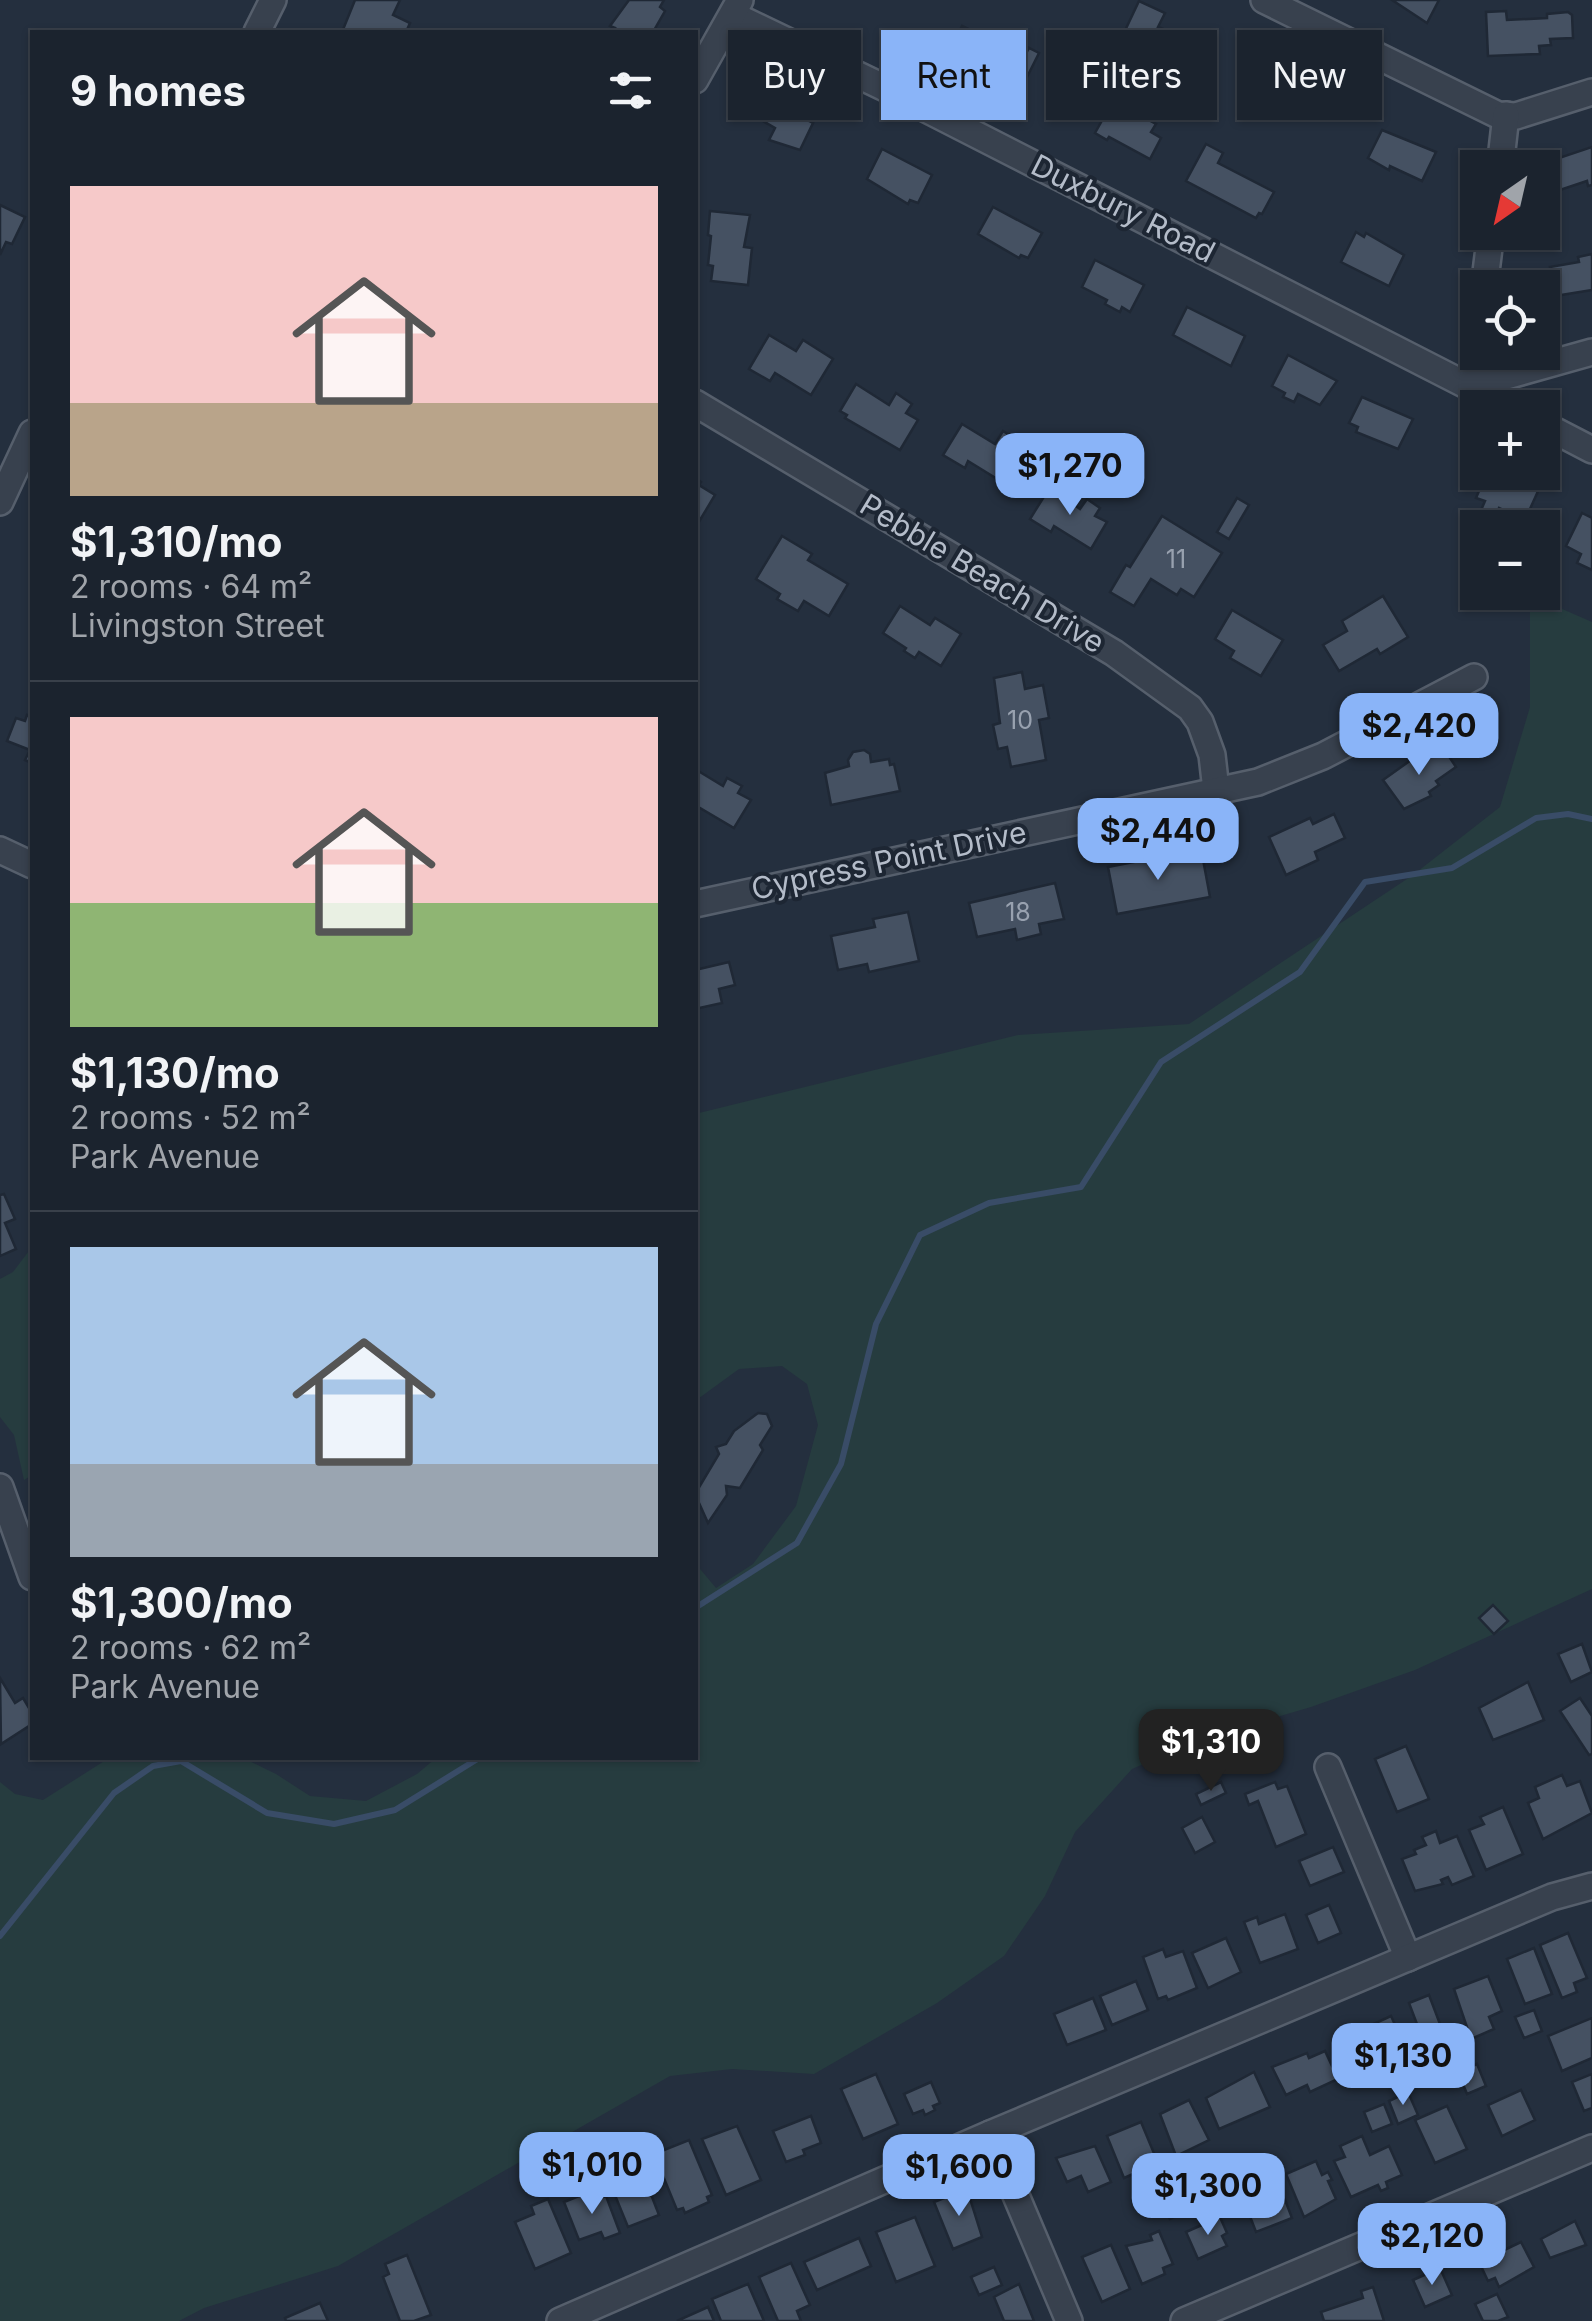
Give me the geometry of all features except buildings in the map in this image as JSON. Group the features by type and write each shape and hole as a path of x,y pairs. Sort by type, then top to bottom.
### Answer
{"street":[{"path":"258,30 273,0"},
{"path":"1264,0 1498,115 1516,116 1592,92"},
{"path":"698,75 736,8"},
{"name":"Duxbury Road","path":"736,8 1478,390"},
{"path":"1502,150 1506,115"},
{"path":"1473,370 1471,386 1592,352"},
{"name":"Pebble Beach Drive","path":"698,404 1114,653 1190,708 1200,722 1212,755 1216,790"},
{"path":"1560,433 1592,450"},
{"path":"0,502 30,438"},
{"name":"Cypress Point Drive","path":"698,903 1258,782 1323,756 1474,677"},
{"path":"0,850 30,865"},
{"path":"0,1488 30,1571"},
{"path":"1328,1766 1408,1958"},
{"path":"560,2321 1552,1897 1591,1888"},
{"path":"990,2134 1070,2321"},
{"path":"1184,2321 1592,2148"}],"green space":[{"path":"1560,608 1592,622 1592,1589 1415,1670 1311,1707 1204,1738 1132,1769 1075,1832 1045,1896 1004,1956 937,2003 814,2074 732,2069 670,2076 338,2266 204,2308 179,2321 0,2321 0,1782 15,1794 43,1800 106,1760 247,1760 310,1796 366,1801 417,1774 434,1760 698,1760 698,1567 716,1588 753,1564 796,1506 818,1425 807,1384 782,1366 739,1369 698,1399 698,1113 1018,1035 1189,1024 1413,875 1500,807 1530,707 1530,610"},
{"path":"30,1250 30,1476 24,1480 14,1435 0,1417 0,1279 13,1272"}],"waterway":[{"path":"698,1606 797,1543 841,1464 876,1324 920,1235 989,1203 1081,1187 1161,1062 1300,972 1365,882 1452,868 1536,818 1568,814 1592,819"},
{"path":"0,1936 114,1793 153,1766 181,1761 267,1813 334,1824 395,1810 476,1760"}]}
